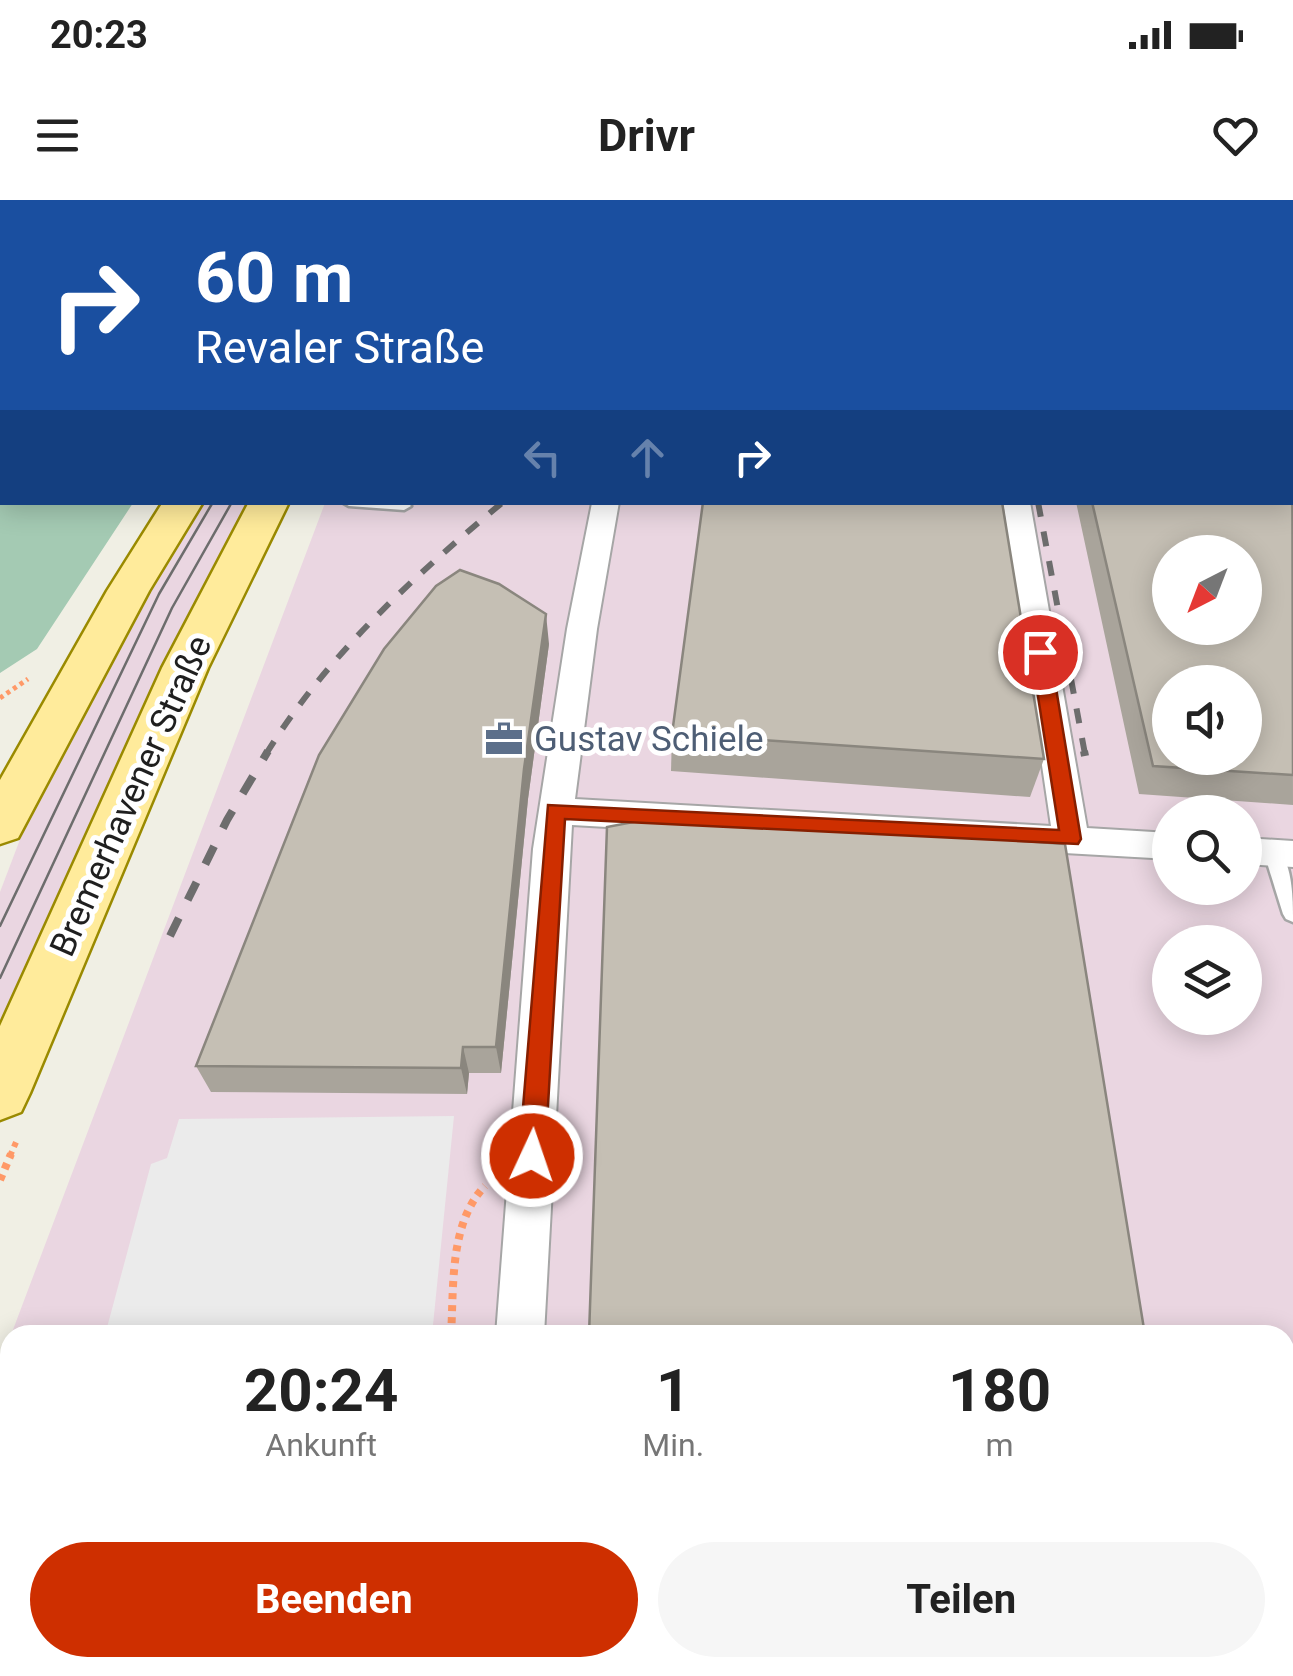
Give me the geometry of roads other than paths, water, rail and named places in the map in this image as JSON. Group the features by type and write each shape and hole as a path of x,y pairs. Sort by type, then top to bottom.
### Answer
{"main road":[{"path":"0,824 128,591 180,505"},
{"name":"Bremerhavener Straße","path":"0,1093 186,668 268,505"}],"street":[{"path":"521,1325 555,810 582,628 606,505"},
{"path":"1016,505 1071,839"},
{"path":"555,810 1152,845"}],"lane":[{"path":"390,505 404,506"},
{"path":"1270,853 1293,914"}],"tram line":[{"path":"0,926 159,594 211,505"},
{"path":"0,978 172,608 230,505"}],"railway":[{"path":"268,751 317,683 374,619 500,505"},
{"path":"1039,505 1085,754"},
{"path":"170,936 227,820 268,751"},
{"path":"1084,751 1085,756"}],"place":[{"name":"Gustav Schiele","path":"504,739"}]}
